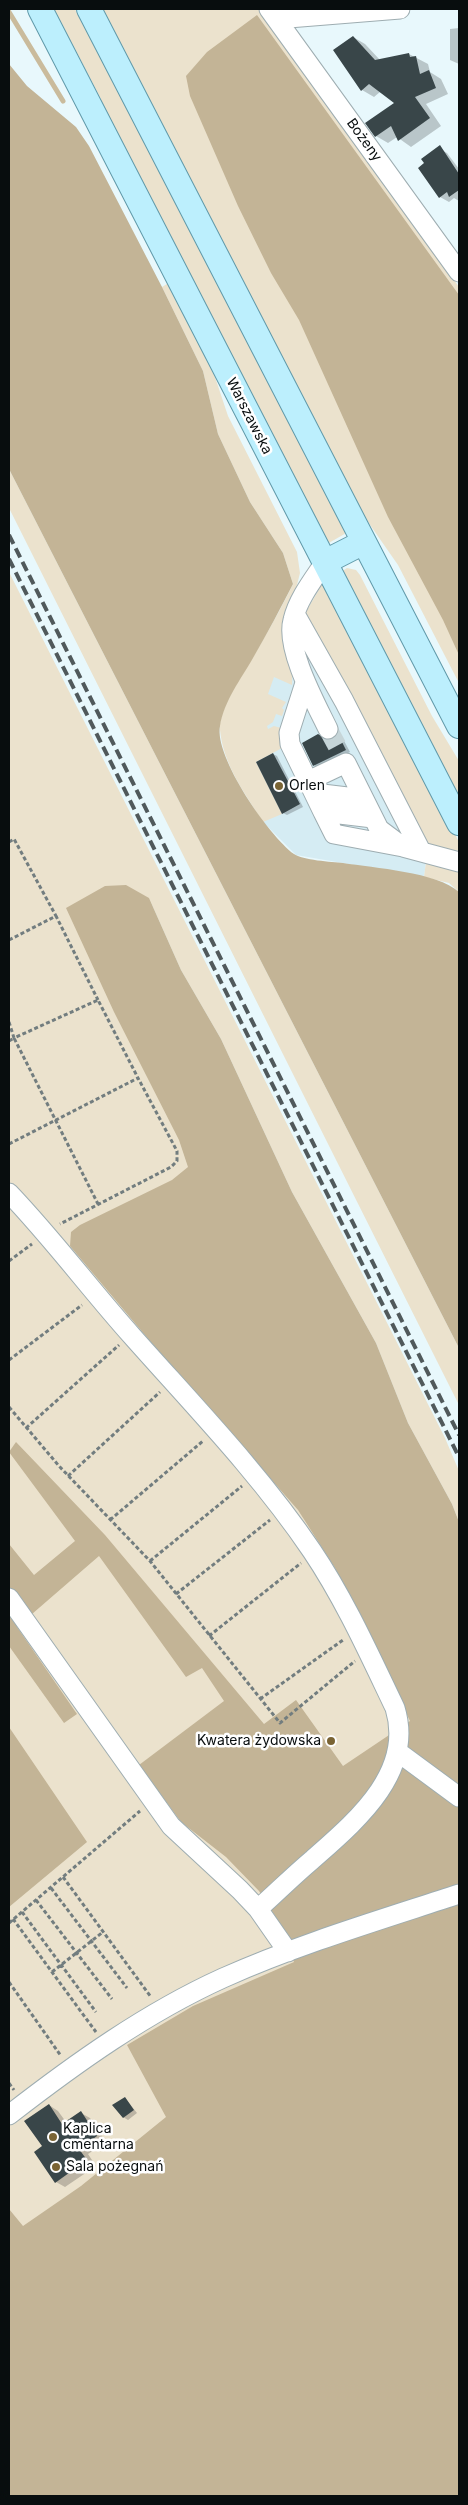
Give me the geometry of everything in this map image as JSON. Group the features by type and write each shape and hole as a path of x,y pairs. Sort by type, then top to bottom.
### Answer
{"main road":[{"name":"Warszawska","path":"40,9 459,822"},
{"path":"89,9 458,723"},
{"path":"325,562 364,542"}],"street":[{"path":"273,14 400,9"},
{"name":"Bożeny","path":"273,14 459,272"},
{"path":"325,562 308,588 292,620 293,637 305,683 328,729"},
{"path":"295,614 344,701 412,849"},
{"path":"305,683 288,733 290,744 334,834 412,849 459,862"},
{"path":"311,787 343,758 379,829 412,849"},
{"path":"311,787 364,799"},
{"path":"323,812 373,818"},
{"path":"9,1193 47,1232 96,1294 216,1431 282,1510 314,1554 368,1652 395,1708 400,1725 398,1752 378,1793 357,1819 258,1909"},
{"path":"9,1598 171,1826 222,1871 258,1909 288,1952"},
{"path":"398,1752 459,1797"},
{"path":"9,2115 105,2045 160,2010 222,1978 288,1952 459,1894"}],"path":[{"path":"9,842 14,839 56,916 177,1151 177,1161 171,1167 47,1232 9,1261"},
{"path":"9,940 56,916"},
{"path":"9,1041 98,1000"},
{"path":"9,1022 14,1038 98,1204"},
{"path":"9,1144 138,1078"},
{"path":"9,1360 96,1294"},
{"path":"26,1428 131,1335"},
{"path":"68,1476 172,1381"},
{"path":"9,1407 68,1476 150,1561 280,1723 337,1674 368,1652"},
{"path":"110,1520 216,1431"},
{"path":"150,1561 254,1476"},
{"path":"176,1594 282,1510"},
{"path":"209,1636 314,1554"},
{"path":"260,1699 356,1630"},
{"path":"9,1923 152,1801"},
{"path":"63,1876 160,2010"},
{"path":"51,1888 127,1988"},
{"path":"36,1900 112,1999"},
{"path":"22,1912 96,2012"},
{"path":"13,1919 105,2045"},
{"path":"52,1972 103,1932"},
{"path":"9,1982 70,2069"}],"shaded area":[{"path":"54,9 75,9 348,532 327,544 98,101 101,99"},
{"path":"101,9 260,9 459,287 459,683 398,565 359,509"},
{"path":"257,15 459,295 459,655 443,620 388,517 299,320 271,273 238,206 190,96 186,76 207,52"},
{"path":"9,64 27,86 76,127 89,146 203,371 218,434 250,502 283,553 293,584 234,690 222,717 220,740 234,775 258,814 283,845 294,854 303,858 421,875 449,885 459,892 459,1348 9,469"},
{"path":"170,282 207,353 228,416 297,552 300,573 295,593 292,685 274,677 268,694 286,702 282,708 284,710 282,716 276,714 273,722 267,726 268,729 274,726 281,728 284,747 256,762 282,814 263,822 242,790 225,755 220,730 221,721 230,697 293,584 283,553 250,502 218,434 203,371 162,287"},
{"path":"9,469 459,1348 459,1405 9,508"},
{"path":"347,568 356,570 360,575 432,716 459,761 459,800 341,572"},
{"path":"9,572 445,1438 459,1471 459,1522 452,1504 408,1423 376,1343 292,1192 221,1039 181,970 149,898 424,1607 459,1904 9,2496"},
{"path":"324,581 459,842 459,851 428,846 304,615"},
{"path":"291,603 306,611 426,862 424,877 296,855 263,822 227,701"},
{"path":"426,862 459,872 459,892 449,883 424,877"},
{"path":"126,885 149,898 181,970 221,1039 292,1192 376,1343 408,1423 452,1504 459,1522 459,2496 9,2496 9,2209 23,2226 81,2186 166,2117 127,2045 193,2006 294,1962 275,1916 259,1891 226,1857 181,1822 139,1765 224,1701 202,1668 186,1677 99,1556 17,1627 77,1714 64,1723 9,1646 9,1544 34,1575 75,1541 9,1452 16,1442 105,1535 264,1724 296,1700 343,1766 410,1721 335,1568 298,1510 155,1347 70,1246 71,1232 80,1225 172,1180 188,1167 179,1140 114,1012 66,908 105,886"},
{"path":"9,1727 87,1842 9,1907"}],"building":[{"path":"353,36 375,60 409,53 410,57 416,56 420,74 429,70 436,88 415,97 430,118 398,141 391,126 375,137 365,123 394,103 369,84 361,91 333,50"},
{"path":"440,145 459,174 459,190 449,197 447,192 439,198 418,168 424,163 421,159"},
{"path":"318,734 328,740 333,739 338,734 346,750 313,766 302,743"},
{"name":"Orlen","path":"273,753 300,804 282,814 256,762"},
{"path":"125,2097 134,2110 123,2118 112,2105"},
{"name":"Kaplica cmentarna","path":"49,2104 62,2124 81,2111 97,2136 79,2149 87,2160 55,2183 34,2152 42,2146 24,2121"}],"waterway":[{"path":"9,12 63,101"}],"tunnel":[{"path":"328,729 341,753"}],"railway":[{"path":"9,535 459,1435"},
{"path":"9,559 459,1457"}],"place":[{"name":"Orlen","path":"279,786"},
{"name":"Kwatera żydowska","path":"331,1741"},
{"name":"Kaplica cmentarna","path":"53,2137"},
{"name":"Sala pożegnań","path":"56,2167"}]}
